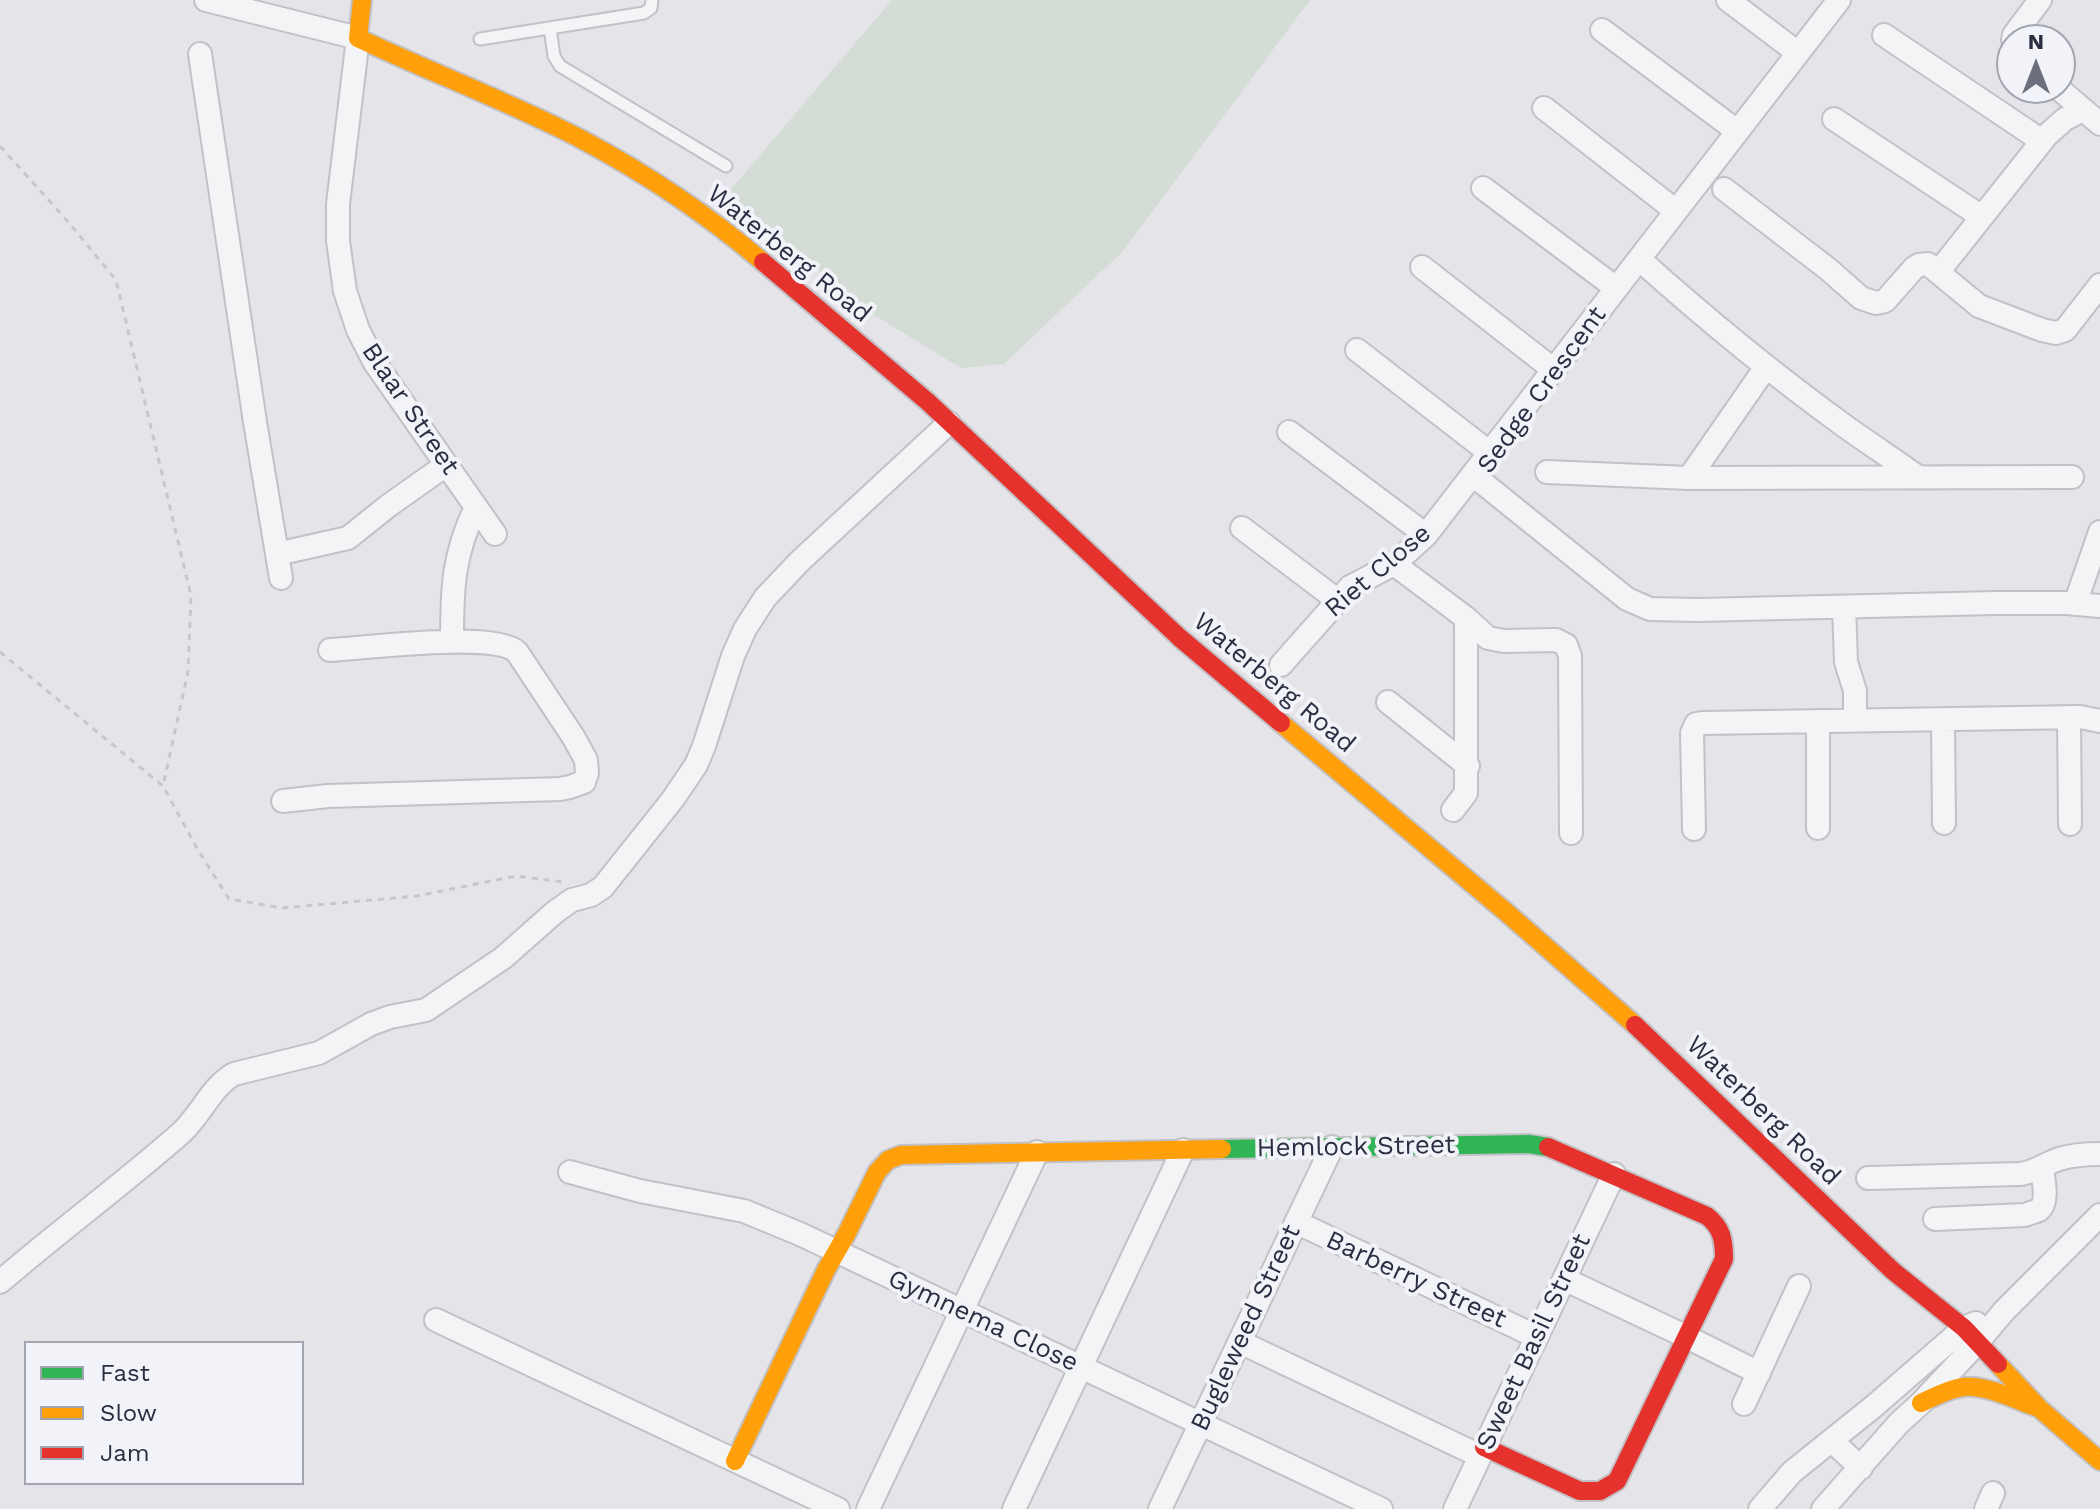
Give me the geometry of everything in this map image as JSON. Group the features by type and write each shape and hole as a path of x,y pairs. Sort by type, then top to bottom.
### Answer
{"street":[{"path":"206,0 358,38 362,0"},
{"path":"1728,0 1798,53"},
{"name":"Sedge Crescent","path":"1839,0 1473,475 1609,585 1641,606 1668,610 2100,606"},
{"path":"2022,24 2040,0"},
{"path":"1602,30 1737,131"},
{"path":"1884,35 2042,141"},
{"name":"Waterberg Road","path":"358,38 549,123 614,158 674,195 768,266 949,423 1180,638 1633,1023 1893,1271 1971,1335 2039,1408 2098,1461"},
{"name":"Blaar Street","path":"358,38 338,204 337,228 343,279 355,322 375,363 495,534"},
{"path":"200,54 281,578"},
{"path":"2076,103 2092,117"},
{"path":"1544,108 1676,211"},
{"path":"1939,271 2059,123 2092,117"},
{"path":"1834,119 1982,217"},
{"path":"1483,188 1616,288"},
{"path":"1724,189 1871,303 1885,301 1910,271 1928,264 1979,306 2056,333 2065,330 2100,285"},
{"path":"1639,259 1766,367 1918,477"},
{"path":"1422,267 1554,370"},
{"path":"1357,350 1490,453"},
{"path":"1689,478 1766,367"},
{"path":"0,1282 183,1131 227,1078 319,1053 371,1024 426,1010 503,958 572,900 591,895 603,887 696,765 733,656 745,629 765,598 800,561 949,423"},
{"path":"1289,432 1426,535"},
{"path":"277,554 348,538 446,465"},
{"path":"1547,472 1689,478 2072,477"},
{"name":"Riet Close","path":"1281,665 1350,587 1394,564 1426,535 1473,475"},
{"path":"452,641 452,595 457,555 476,507"},
{"path":"1242,528 1337,600"},
{"path":"2075,604 2100,532"},
{"path":"1394,564 1488,638 1504,641 1556,640 1566,645 1571,833"},
{"path":"1844,607 1846,662 1855,691 1855,720"},
{"path":"1453,810 1466,793 1468,766 1466,618"},
{"path":"283,801 328,796 560,789 584,782 587,773 586,760 574,738 512,648 452,641 330,650"},
{"path":"1388,702 1468,766"},
{"path":"2069,717 2070,824"},
{"path":"1694,829 1692,733 1696,724 2069,717 2100,721"},
{"path":"1943,720 1944,823"},
{"path":"1818,721 1818,828"},
{"name":"Hemlock Street","path":"735,1461 835,1251 877,1172 888,1160 910,1154 1529,1144 1547,1147 1614,1174 1707,1216 1716,1223 1726,1244 1724,1259 1625,1467 1617,1481 1603,1491 1586,1493 1574,1489 1240,1342"},
{"name":"Bugleweed Street","path":"1160,1509 1332,1147"},
{"path":"1014,1509 1183,1150"},
{"path":"868,1509 1037,1152"},
{"path":"1868,1178 2032,1173 2070,1156 2100,1154"},
{"path":"1935,1219 2025,1215 2038,1211 2044,1201 2042,1168"},
{"name":"Gymnema Close","path":"570,1172 640,1191 744,1211 1381,1509"},
{"name":"Sweet Basil Street","path":"1455,1509 1614,1174"},
{"path":"1760,1509 1792,1472 2004,1311 2100,1215"},
{"name":"Barberry Street","path":"1296,1222 1537,1337"},
{"path":"1564,1279 1759,1373"},
{"path":"1744,1404 1799,1286"},
{"path":"436,1320 838,1509"},
{"path":"1823,1509 1899,1423 1921,1403 1971,1335"},
{"path":"1921,1403 1963,1387 2039,1408"},
{"path":"1832,1441 1861,1468"}],"lane":[{"path":"480,39 644,13 651,8 652,0"},
{"path":"550,28 556,63 726,166"}],"path":[{"path":"0,146 116,280 191,596 188,672 163,786"},
{"path":"0,652 163,786 229,899 282,908 417,896 516,876 603,887"}],"shaded area":[{"path":"892,0 1310,0 1122,252 1004,364 961,368 866,310 727,194"}],"traffic: fast":[{"path":"1222,1149 1529,1144 1548,1147"}],"traffic: slow":[{"path":"362,0 358,38 526,112 605,152 698,211 763,262"},
{"path":"1281,723 1635,1025"},
{"path":"735,1461 826,1270 877,1172 888,1160 901,1155 1222,1149"},
{"path":"1998,1364 2039,1408 2100,1461"},
{"path":"1921,1403 1952,1390 1972,1387 2000,1393 2036,1407"}],"traffic: jam":[{"path":"763,262 928,402 1180,638 1281,723"},
{"path":"1635,1025 1893,1271 1964,1328 1998,1364"},
{"path":"1484,1447 1580,1491 1600,1491 1617,1481 1724,1259 1721,1235 1707,1216 1548,1147"}]}
